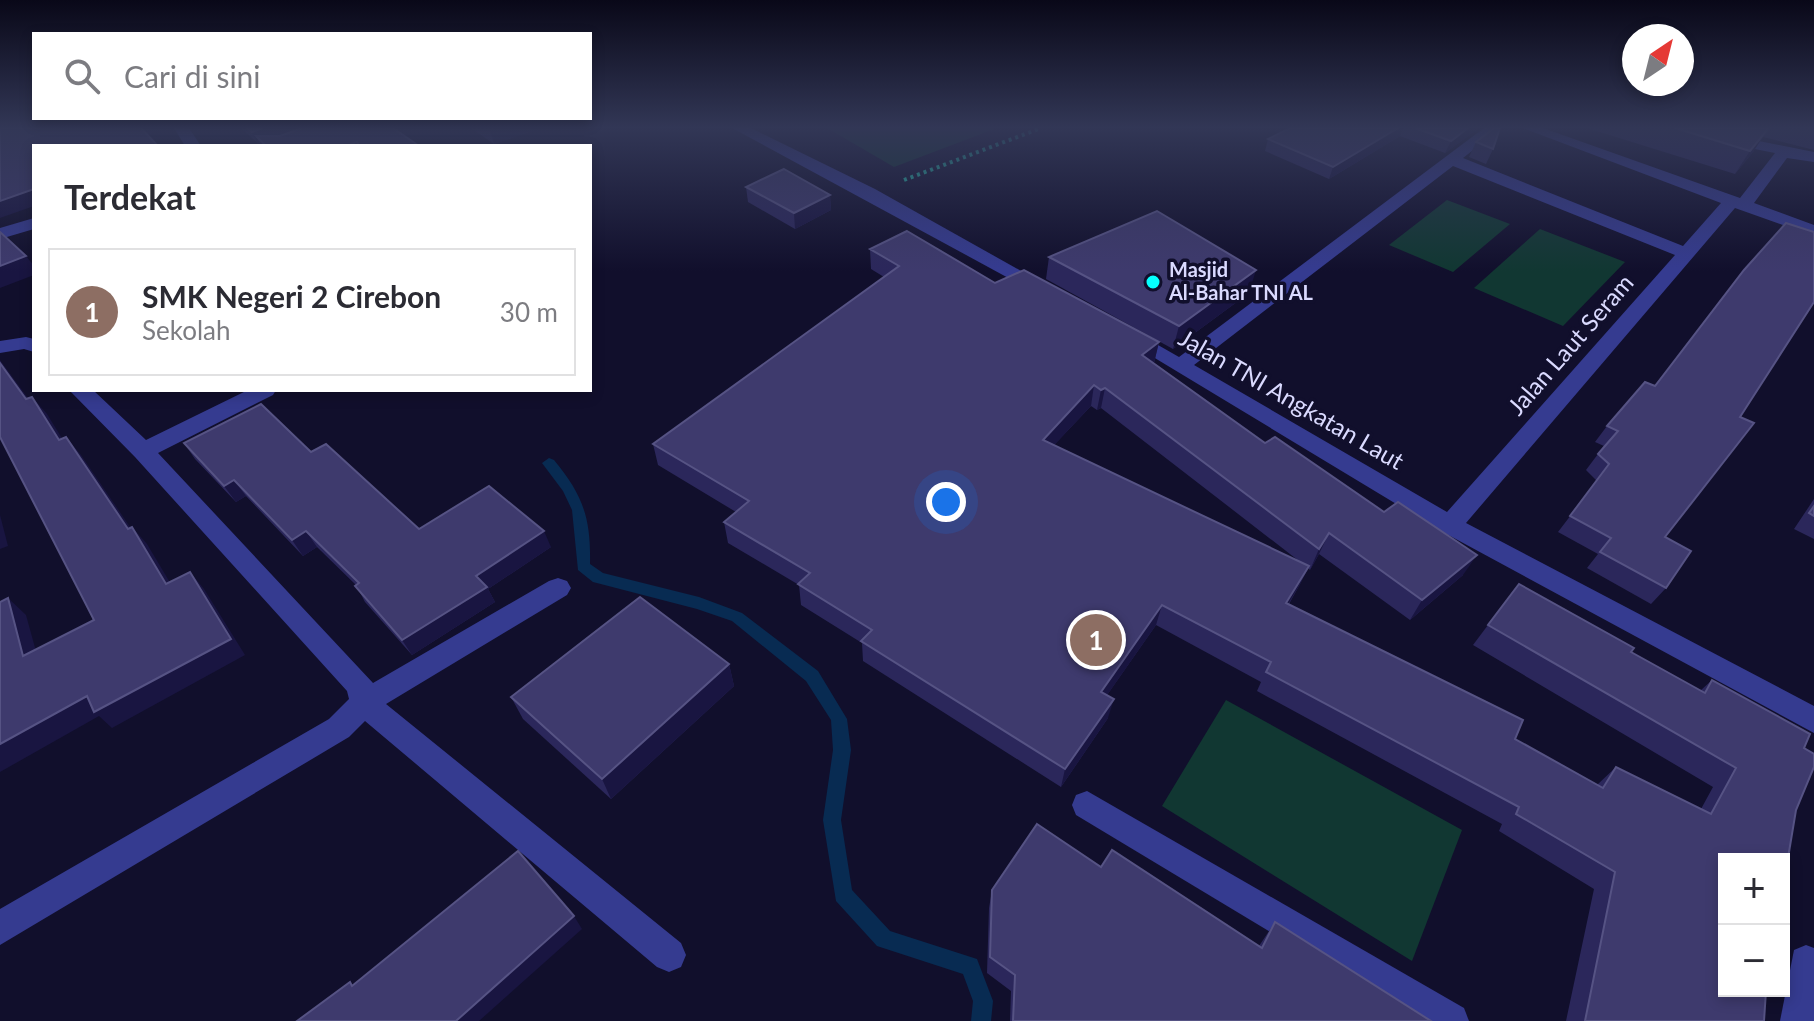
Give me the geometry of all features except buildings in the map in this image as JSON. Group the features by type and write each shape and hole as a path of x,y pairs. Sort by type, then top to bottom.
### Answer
{"street":[{"path":"835,176 1059,298"},
{"path":"1181,365 1428,176"},
{"path":"1492,176 1685,253"},
{"path":"1669,176 1814,231"},
{"name":"Jalan Laut Seram","path":"1450,525 1685,253 1763,176"},
{"path":"0,234 32,224"},
{"name":"Jalan TNI Angkatan Laut","path":"1113,328 1450,525 1814,720"},
{"path":"0,347 26,343 32,345"},
{"path":"82,392 143,451 360,686 364,703 669,955"},
{"path":"143,451 261,392"},
{"path":"0,928 339,728 364,703 558,588"},
{"path":"1087,805 1451,1021"},
{"path":"1798,1021 1806,962"}],"path":[{"path":"869,193 915,176"}],"green space":[{"path":"1447,200 1510,224 1453,272 1389,245"},
{"path":"1540,229 1625,262 1563,326 1474,288"},
{"path":"1226,700 1462,830 1412,961 1162,806"}],"waterway":[{"path":"549,463 568,488 579,510 583,566 598,578 699,603 737,617 812,676 839,719 842,750 832,820 843,894 884,939 970,966 983,1001 981,1021"}],"place":[{"name":"Masjid Al-Bahar TNI AL","path":"1153,282"},
{"name":"SMK Negeri 2 Cirebon","path":"1096,640"}]}
